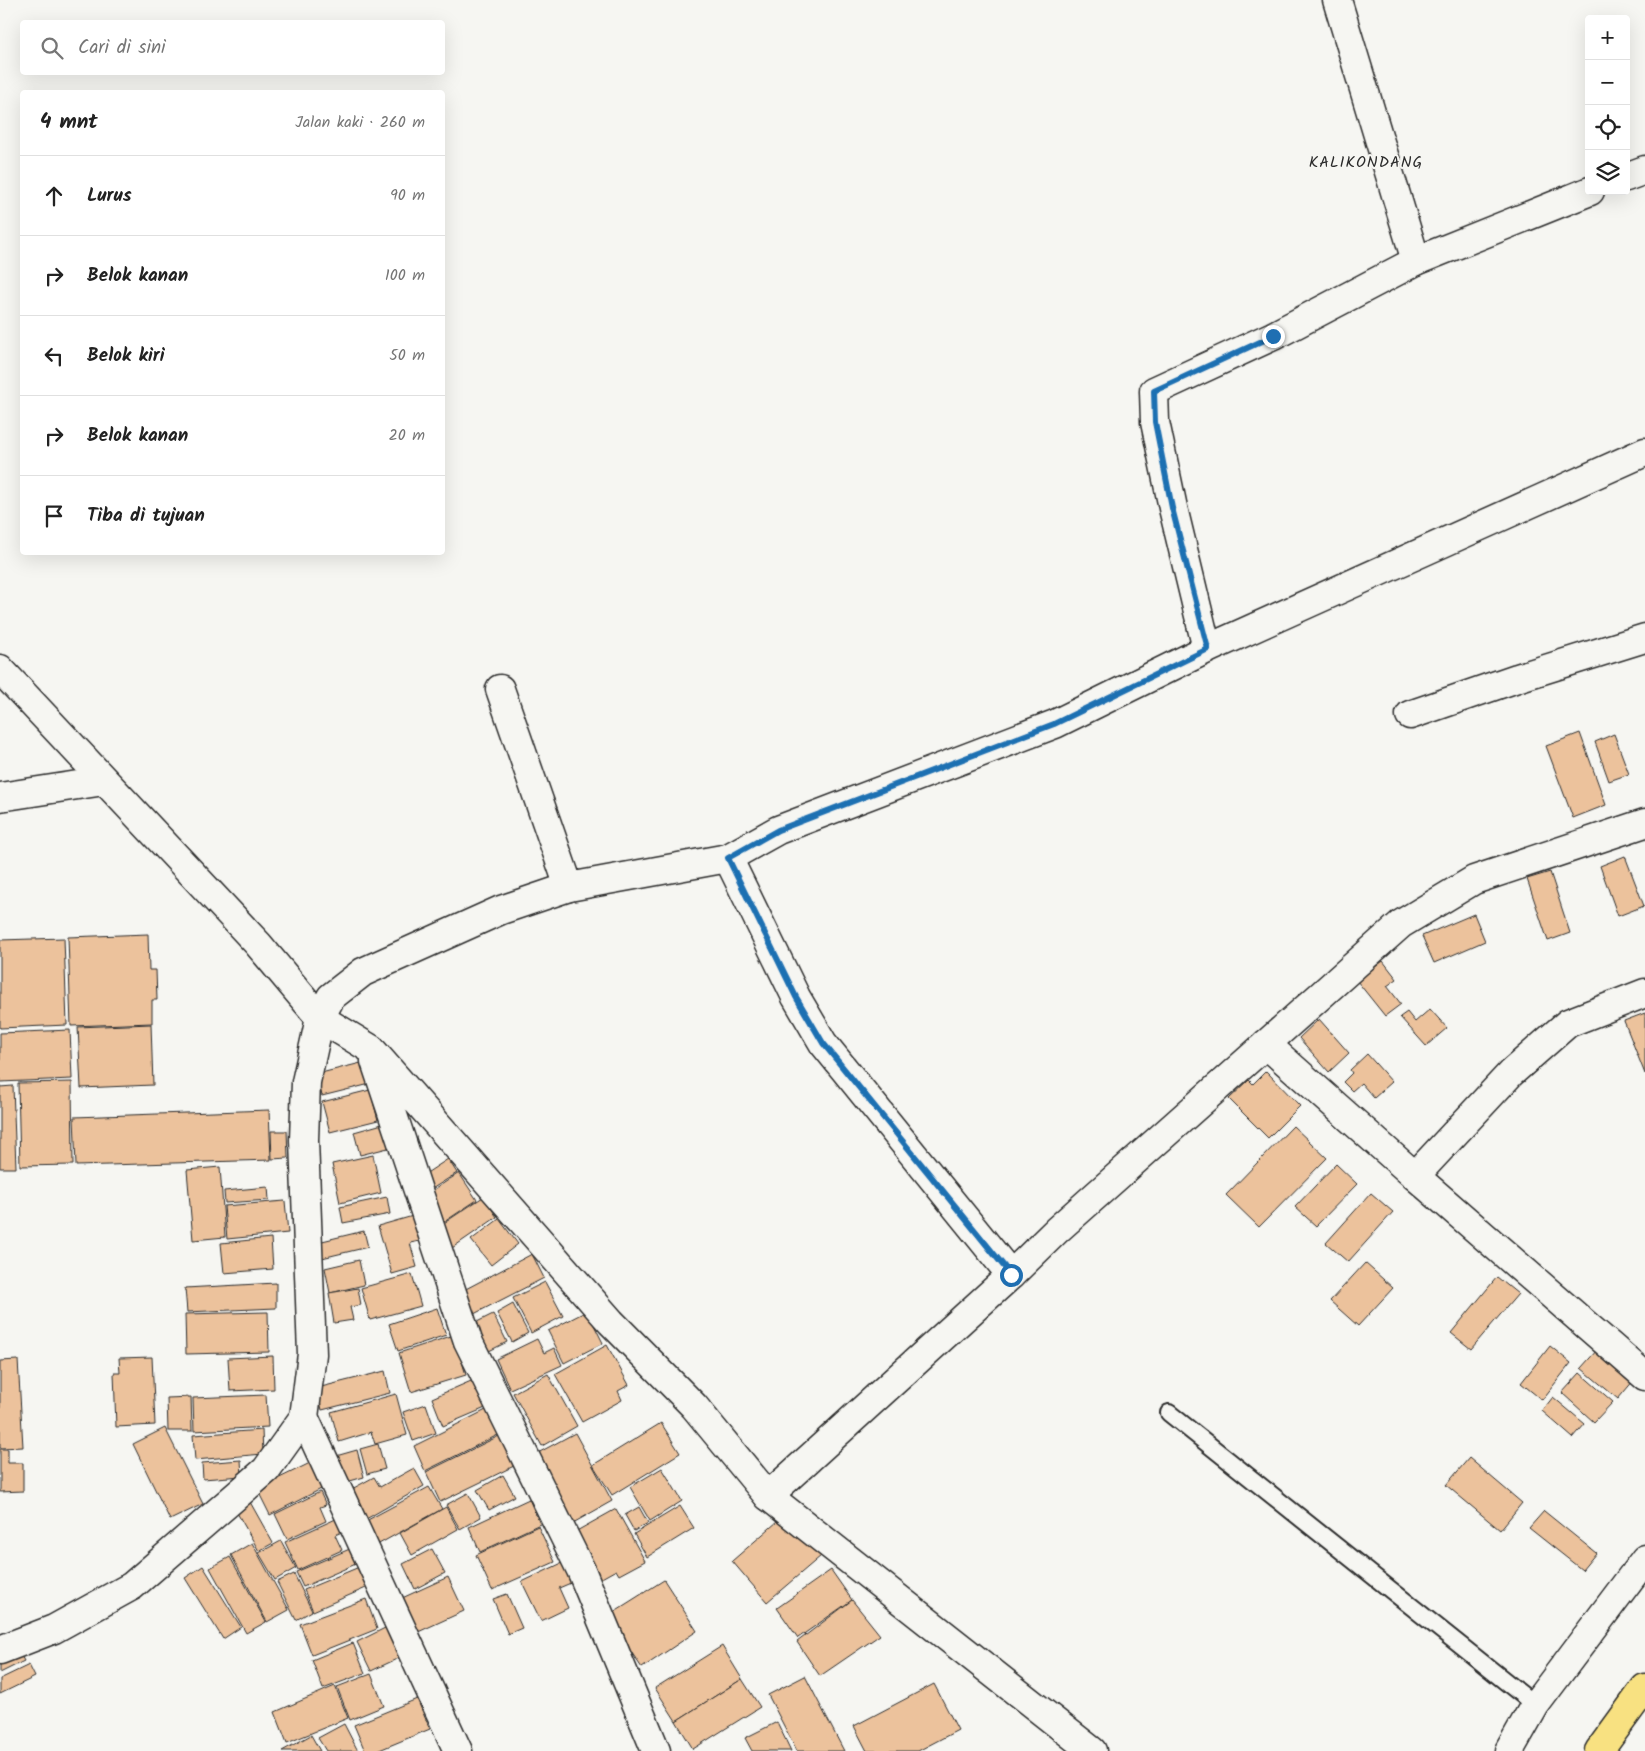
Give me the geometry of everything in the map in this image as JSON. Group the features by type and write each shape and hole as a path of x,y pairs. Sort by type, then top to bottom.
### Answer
{"highway":[{"path":"1599,1751 1645,1688"}],"street":[{"path":"1337,0 1416,261"},
{"path":"1630,176 1645,170"},
{"path":"1208,649 1172,508 1155,422 1154,391 1273,336 1416,261 1585,193"},
{"path":"0,1650 54,1629 132,1586 266,1470 304,1417 312,1354 304,1140 306,1082 320,1018 331,997 363,972 501,910 570,887 728,858 778,830 1054,724 1208,649 1645,452"},
{"path":"1410,715 1517,678 1645,638"},
{"path":"0,670 258,944 320,1018 371,1049 611,1322 694,1406 768,1496 1092,1751"},
{"path":"500,689 570,887"},
{"path":"0,797 104,781"},
{"path":"768,1496 1011,1275 1057,1230 1401,924 1474,880 1645,823"},
{"path":"728,858 796,997 823,1043 1011,1275"},
{"path":"1415,1176 1511,1073 1568,1023 1645,993"},
{"path":"1266,1044 1645,1376"},
{"path":"371,1049 468,1341 581,1570 656,1751"},
{"path":"304,1417 458,1751"},
{"path":"1509,1751 1535,1705 1645,1559"}],"lane":[{"path":"1169,1413 1535,1705"}],"building":[{"path":"1580,733 1606,805 1573,818 1546,746"},
{"path":"1614,734 1629,774 1609,781 1595,742"},
{"path":"1625,856 1644,906 1618,916 1600,866"},
{"path":"1550,872 1570,933 1548,941 1527,879"},
{"path":"1474,914 1485,941 1434,963 1422,936"},
{"path":"148,934 149,970 156,970 157,1000 152,1000 152,1023 71,1026 68,937"},
{"path":"64,938 67,1025 0,1028 0,940"},
{"path":"1383,961 1397,979 1387,986 1401,1004 1385,1016 1357,981"},
{"path":"1430,1009 1447,1028 1426,1046 1400,1017 1407,1012 1415,1022"},
{"path":"1645,1013 1645,1074 1624,1021"},
{"path":"1319,1019 1349,1053 1329,1072 1299,1038"},
{"path":"151,1024 153,1085 81,1088 78,1027"},
{"path":"70,1030 72,1079 0,1082 0,1033"},
{"path":"1367,1054 1392,1082 1374,1098 1361,1083 1352,1091 1343,1082 1352,1073 1350,1070"},
{"path":"369,1061 374,1083 322,1096 317,1074"},
{"path":"1266,1071 1300,1106 1268,1138 1229,1099 1249,1080 1253,1084"},
{"path":"72,1082 73,1165 20,1166 18,1083"},
{"path":"13,1086 16,1168 0,1168 0,1087"},
{"path":"370,1090 378,1120 330,1132 322,1102"},
{"path":"269,1110 271,1160 76,1166 74,1117"},
{"path":"386,1123 392,1147 360,1155 354,1132"},
{"path":"1293,1126 1327,1158 1259,1227 1226,1195"},
{"path":"271,1131 287,1131 288,1158 272,1159"},
{"path":"373,1155 381,1193 340,1203 332,1164"},
{"path":"448,1159 457,1173 427,1192 419,1178"},
{"path":"1336,1164 1357,1184 1316,1226 1295,1207"},
{"path":"220,1167 225,1237 193,1240 187,1170"},
{"path":"459,1173 477,1200 441,1224 423,1197"},
{"path":"268,1187 269,1200 225,1203 224,1191"},
{"path":"1371,1193 1393,1212 1348,1262 1326,1243"},
{"path":"387,1197 390,1214 343,1223 340,1207"},
{"path":"483,1197 497,1217 452,1248 438,1227"},
{"path":"285,1201 288,1233 227,1239 224,1206"},
{"path":"413,1216 420,1241 410,1243 417,1267 392,1274 378,1226"},
{"path":"499,1219 518,1244 491,1265 471,1240"},
{"path":"364,1231 368,1247 322,1258 318,1242"},
{"path":"271,1238 273,1269 224,1273 221,1243"},
{"path":"532,1254 544,1278 474,1314 462,1291"},
{"path":"359,1260 364,1285 330,1293 325,1268"},
{"path":"1365,1263 1393,1288 1358,1326 1330,1301"},
{"path":"412,1274 421,1306 370,1320 361,1288"},
{"path":"1497,1277 1518,1294 1471,1349 1451,1333"},
{"path":"545,1282 563,1316 531,1333 513,1298"},
{"path":"276,1283 276,1308 187,1312 185,1288"},
{"path":"358,1288 361,1305 350,1307 353,1320 334,1323 329,1293"},
{"path":"513,1304 528,1333 512,1342 497,1313"},
{"path":"437,1308 446,1335 398,1351 389,1324"},
{"path":"587,1311 603,1343 564,1363 548,1331"},
{"path":"268,1312 269,1352 186,1354 185,1314"},
{"path":"493,1314 507,1342 489,1351 475,1323"},
{"path":"454,1335 466,1375 411,1392 399,1353"},
{"path":"537,1339 544,1353 554,1348 562,1365 510,1389 496,1359"},
{"path":"607,1345 629,1385 618,1391 622,1400 582,1422 555,1374"},
{"path":"1550,1346 1571,1363 1542,1400 1521,1383"},
{"path":"1598,1349 1634,1380 1618,1399 1581,1368"},
{"path":"273,1356 274,1389 230,1391 228,1358"},
{"path":"152,1357 155,1425 116,1427 114,1373 120,1373 119,1358"},
{"path":"18,1360 23,1447 0,1448 0,1361"},
{"path":"385,1371 390,1393 322,1410 317,1388"},
{"path":"1580,1373 1613,1402 1594,1422 1562,1393"},
{"path":"548,1374 577,1426 542,1446 513,1393"},
{"path":"478,1378 490,1406 443,1426 432,1398"},
{"path":"396,1394 407,1435 375,1444 371,1432 339,1442 331,1412"},
{"path":"266,1395 268,1427 194,1431 193,1398"},
{"path":"191,1397 192,1431 168,1431 167,1398"},
{"path":"1553,1397 1585,1424 1573,1438 1542,1411"},
{"path":"426,1404 436,1433 413,1441 403,1412"},
{"path":"488,1409 500,1434 425,1471 414,1446"},
{"path":"661,1423 680,1453 612,1495 593,1465"},
{"path":"165,1428 203,1504 170,1520 133,1444"},
{"path":"262,1430 263,1454 195,1460 193,1435"},
{"path":"575,1433 612,1501 573,1523 536,1454"},
{"path":"501,1435 516,1465 440,1502 426,1472"},
{"path":"378,1444 385,1469 367,1474 360,1449"},
{"path":"0,1449 8,1449 8,1463 23,1463 23,1491 0,1492"},
{"path":"357,1450 364,1477 343,1483 336,1456"},
{"path":"1469,1458 1522,1503 1500,1530 1446,1485"},
{"path":"241,1460 242,1476 203,1479 202,1463"},
{"path":"312,1462 325,1487 270,1515 257,1489"},
{"path":"414,1468 424,1486 366,1519 350,1490 374,1477 380,1487"},
{"path":"662,1468 682,1501 650,1521 630,1487"},
{"path":"503,1475 515,1496 489,1510 477,1490"},
{"path":"429,1487 442,1509 377,1545 364,1522"},
{"path":"320,1492 326,1505 320,1507 326,1521 287,1539 275,1514"},
{"path":"468,1493 481,1517 460,1529 446,1505"},
{"path":"529,1499 540,1524 480,1552 469,1527"},
{"path":"250,1502 273,1543 259,1551 236,1511"},
{"path":"680,1506 694,1528 647,1557 634,1534"},
{"path":"446,1507 458,1529 412,1555 400,1533"},
{"path":"639,1507 648,1523 634,1531 625,1515"},
{"path":"616,1509 645,1561 619,1575 616,1570 598,1580 573,1533"},
{"path":"1544,1511 1596,1553 1582,1570 1529,1528"},
{"path":"785,1515 821,1556 767,1602 732,1561"},
{"path":"338,1518 344,1531 335,1535 342,1550 298,1570 285,1542"},
{"path":"538,1526 555,1562 492,1590 476,1555"},
{"path":"281,1541 296,1568 275,1580 259,1553"},
{"path":"252,1543 289,1610 267,1622 231,1555"},
{"path":"352,1548 358,1563 303,1587 296,1572"},
{"path":"432,1549 445,1573 415,1589 403,1564"},
{"path":"230,1557 266,1622 246,1633 210,1568"},
{"path":"564,1562 573,1582 559,1588 568,1608 541,1621 522,1582"},
{"path":"364,1565 373,1585 313,1611 304,1590"},
{"path":"203,1566 241,1627 223,1639 185,1578"},
{"path":"831,1570 852,1600 798,1638 777,1608"},
{"path":"294,1574 312,1611 296,1620 277,1582"},
{"path":"448,1577 464,1611 416,1633 400,1599"},
{"path":"664,1580 697,1631 642,1668 607,1616"},
{"path":"507,1594 522,1628 508,1634 493,1599"},
{"path":"366,1599 377,1629 312,1655 300,1624"},
{"path":"852,1600 880,1635 820,1676 797,1642"},
{"path":"387,1627 401,1657 371,1671 357,1642"},
{"path":"353,1643 365,1673 323,1689 312,1660"},
{"path":"722,1646 742,1679 676,1721 655,1688"},
{"path":"18,1650 24,1661 0,1673 0,1658"},
{"path":"29,1665 35,1677 0,1694 0,1679"},
{"path":"371,1674 384,1706 350,1720 337,1687"},
{"path":"805,1676 844,1751 797,1751 768,1695"},
{"path":"742,1679 760,1707 693,1749 676,1721"},
{"path":"934,1684 958,1730 918,1751 867,1751 854,1726"},
{"path":"335,1686 348,1718 287,1743 275,1712"},
{"path":"417,1699 430,1729 377,1751 365,1751 354,1725"},
{"path":"777,1722 791,1751 752,1751 745,1738"},
{"path":"344,1724 358,1751 326,1751 318,1738"},
{"path":"311,1735 320,1751 282,1751"}],"district":[{"name":"KALIKONDANG","path":"1366,162"}],"route":[{"path":"1011,1275 823,1043 796,997 728,858 778,830 1054,724 1208,649 1172,508 1155,422 1154,391 1273,336"}]}
